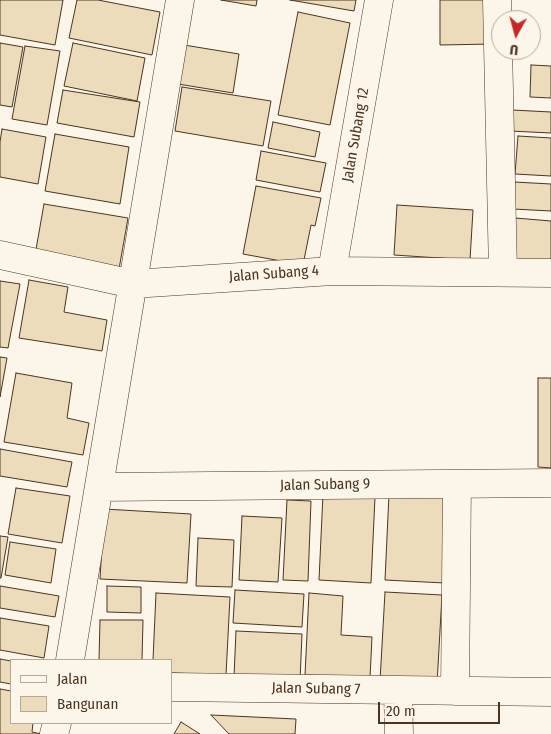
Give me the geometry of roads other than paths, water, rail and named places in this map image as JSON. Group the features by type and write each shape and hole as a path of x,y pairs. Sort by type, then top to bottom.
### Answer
{"street":[{"path":"70,659 180,0"},
{"name":"Jalan Subang 12","path":"332,271 379,0"},
{"path":"497,0 503,272"},
{"name":"Jalan Subang 4","path":"0,255 132,284 332,271 551,273"},
{"name":"Jalan Subang 9","path":"99,487 551,483"},
{"path":"455,691 458,484"},
{"name":"Jalan Subang 7","path":"172,687 551,692"},
{"path":"398,691 398,734"}]}
